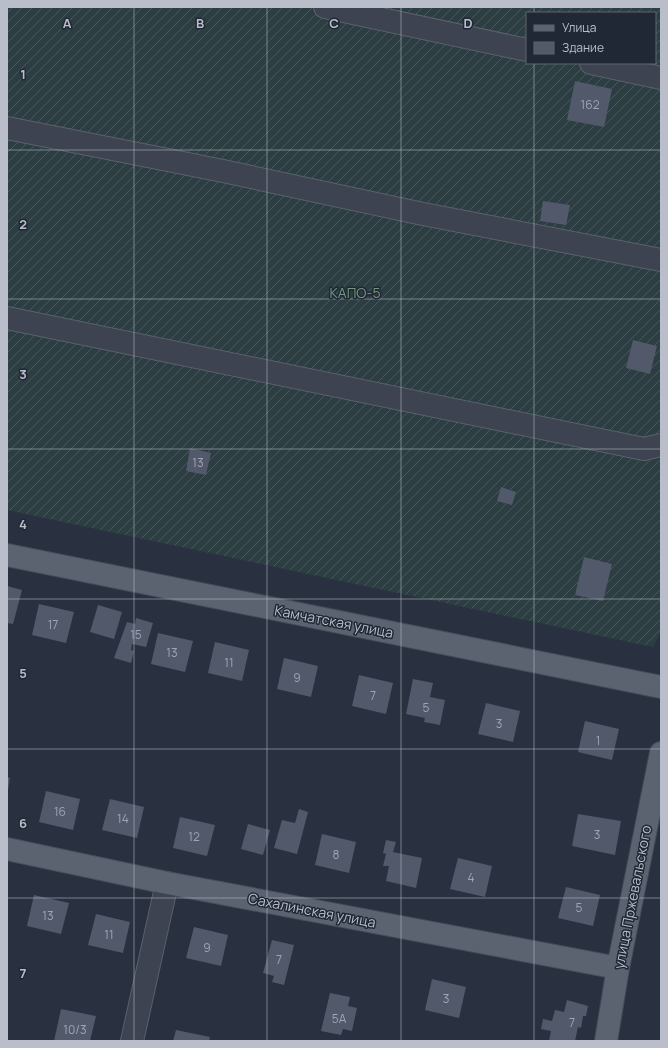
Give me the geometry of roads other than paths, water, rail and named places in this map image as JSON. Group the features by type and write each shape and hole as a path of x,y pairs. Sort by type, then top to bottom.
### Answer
{"main road":[{"name":"Камчатская улица","path":"7,555 661,687"},
{"name":"улица Пржевальского","path":"606,1041 618,968 661,753"},
{"name":"Сахалинская улица","path":"7,849 167,883 618,968"}],"street":[{"path":"325,7 526,50"},
{"path":"596,64 661,78"},
{"path":"7,128 215,169 423,214 661,260"},
{"path":"7,318 644,449 661,445"},
{"path":"132,1041 167,883"}],"park label":[{"name":"КАПО-5","path":"355,292"}]}
